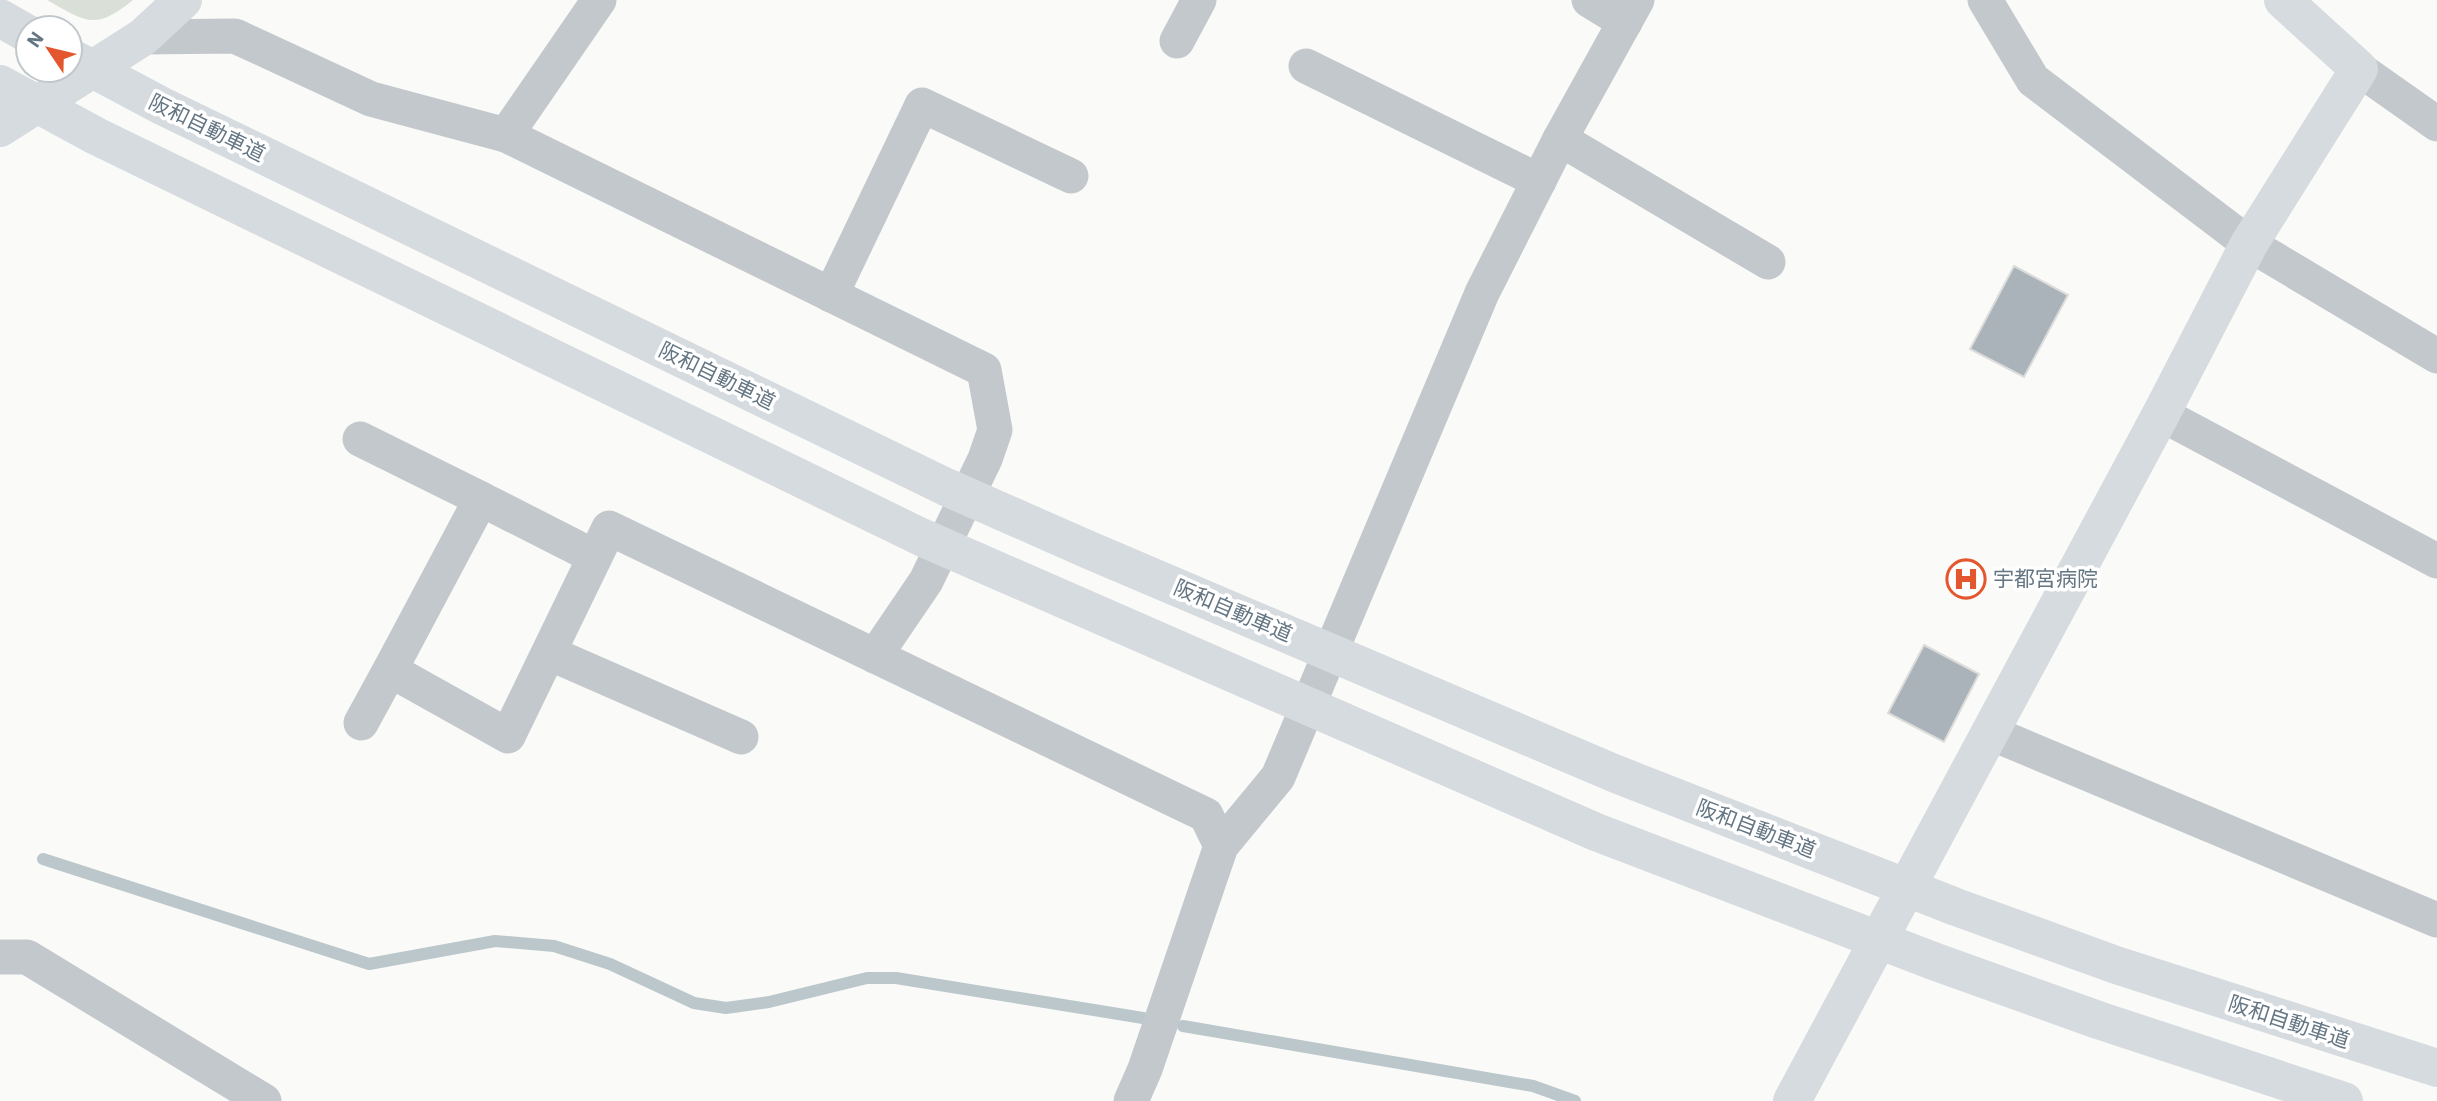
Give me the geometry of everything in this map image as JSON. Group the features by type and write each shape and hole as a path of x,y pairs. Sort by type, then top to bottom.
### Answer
{"main road":[{"path":"0,128 143,37 183,0"},
{"path":"1792,1101 1991,733 2249,244 2359,69 2283,0"},
{"name":"阪和自動車道","path":"84,64 162,106 946,487 1089,550 1616,774 1779,838 2116,965 2437,1068"},
{"path":"0,84 96,136 921,537 1596,832 1936,962 2073,1011 2344,1101"}],"street":[{"path":"506,135 599,0"},
{"path":"1178,41 1199,0"},
{"path":"1131,1101 1145,1069 1221,846 1278,777 1482,293 1560,139 1631,11 1589,0"},
{"path":"1985,0 2033,80 2249,244 2437,356"},
{"path":"143,37 235,36 371,99 506,135 984,370 995,430 985,458 926,581 875,656"},
{"path":"1306,66 1539,181"},
{"path":"2359,69 2437,124"},
{"path":"831,295 922,105 1071,176"},
{"path":"1560,139 1768,262"},
{"path":"2161,414 2437,561"},
{"path":"360,439 595,557"},
{"path":"362,723 481,499"},
{"path":"390,670 509,736 609,528 1206,815 1221,846"},
{"path":"549,653 741,737"},
{"path":"1991,733 2437,920"},
{"path":"0,957 27,957 264,1101"}],"shaded area":[{"path":"47,0 133,0 120,10 99,19 90,20 84,19 84,14 72,14"}],"building":[{"path":"2014,266 2068,295 2024,377 1970,349"},
{"path":"1924,645 1979,674 1944,742 1888,713"}],"waterway":[{"path":"43,859 369,964 495,941 554,946 610,964 694,1003 726,1008 769,1002 867,978 896,978 1143,1018"},
{"path":"1183,1026 1533,1086 1575,1101"}],"place":[{"name":"宇都宮病院","path":"1966,579"}]}
